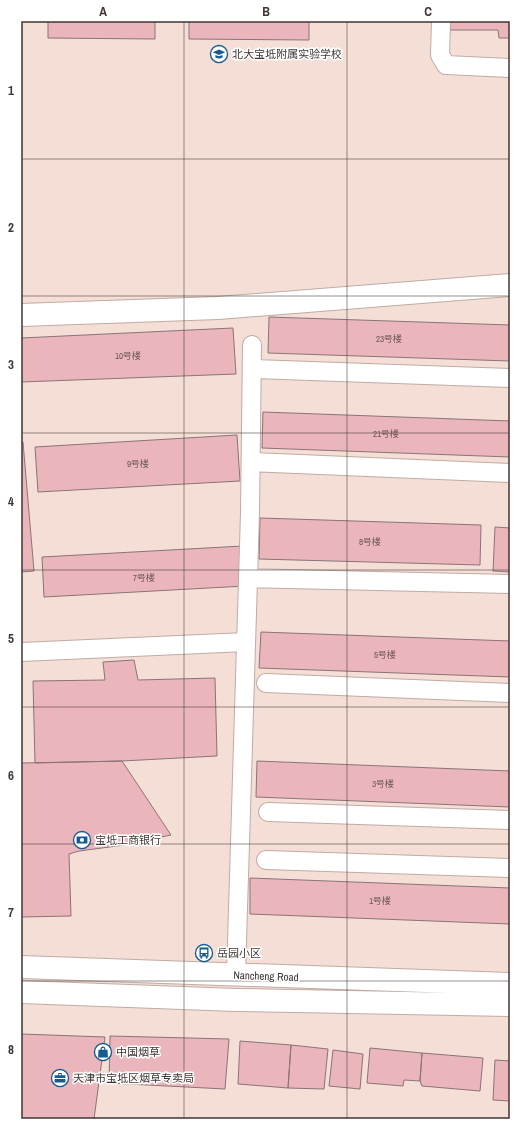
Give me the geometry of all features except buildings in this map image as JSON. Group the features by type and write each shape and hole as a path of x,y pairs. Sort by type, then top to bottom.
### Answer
{"main road":[{"path":"21,315 218,308 510,284"},
{"name":"Nancheng Road","path":"21,967 510,984"},
{"path":"21,992 236,1000 510,1005"}],"street":[{"path":"441,21 440,55 446,65 510,68"},
{"path":"236,975 251,462 252,346"},
{"path":"252,369 510,378"},
{"path":"251,462 510,473"},
{"path":"248,578 510,584"},
{"path":"21,652 246,642"},
{"path":"266,683 510,693"},
{"path":"268,812 510,820"},
{"path":"266,860 510,868"}],"place":[{"name":"北大宝坻附属实验学校","path":"219,54"},
{"name":"宝坻工商银行","path":"82,840"},
{"name":"岳园小区","path":"204,953"},
{"name":"中国烟草","path":"103,1052"},
{"name":"天津市宝坻区烟草专卖局","path":"60,1078"}]}
